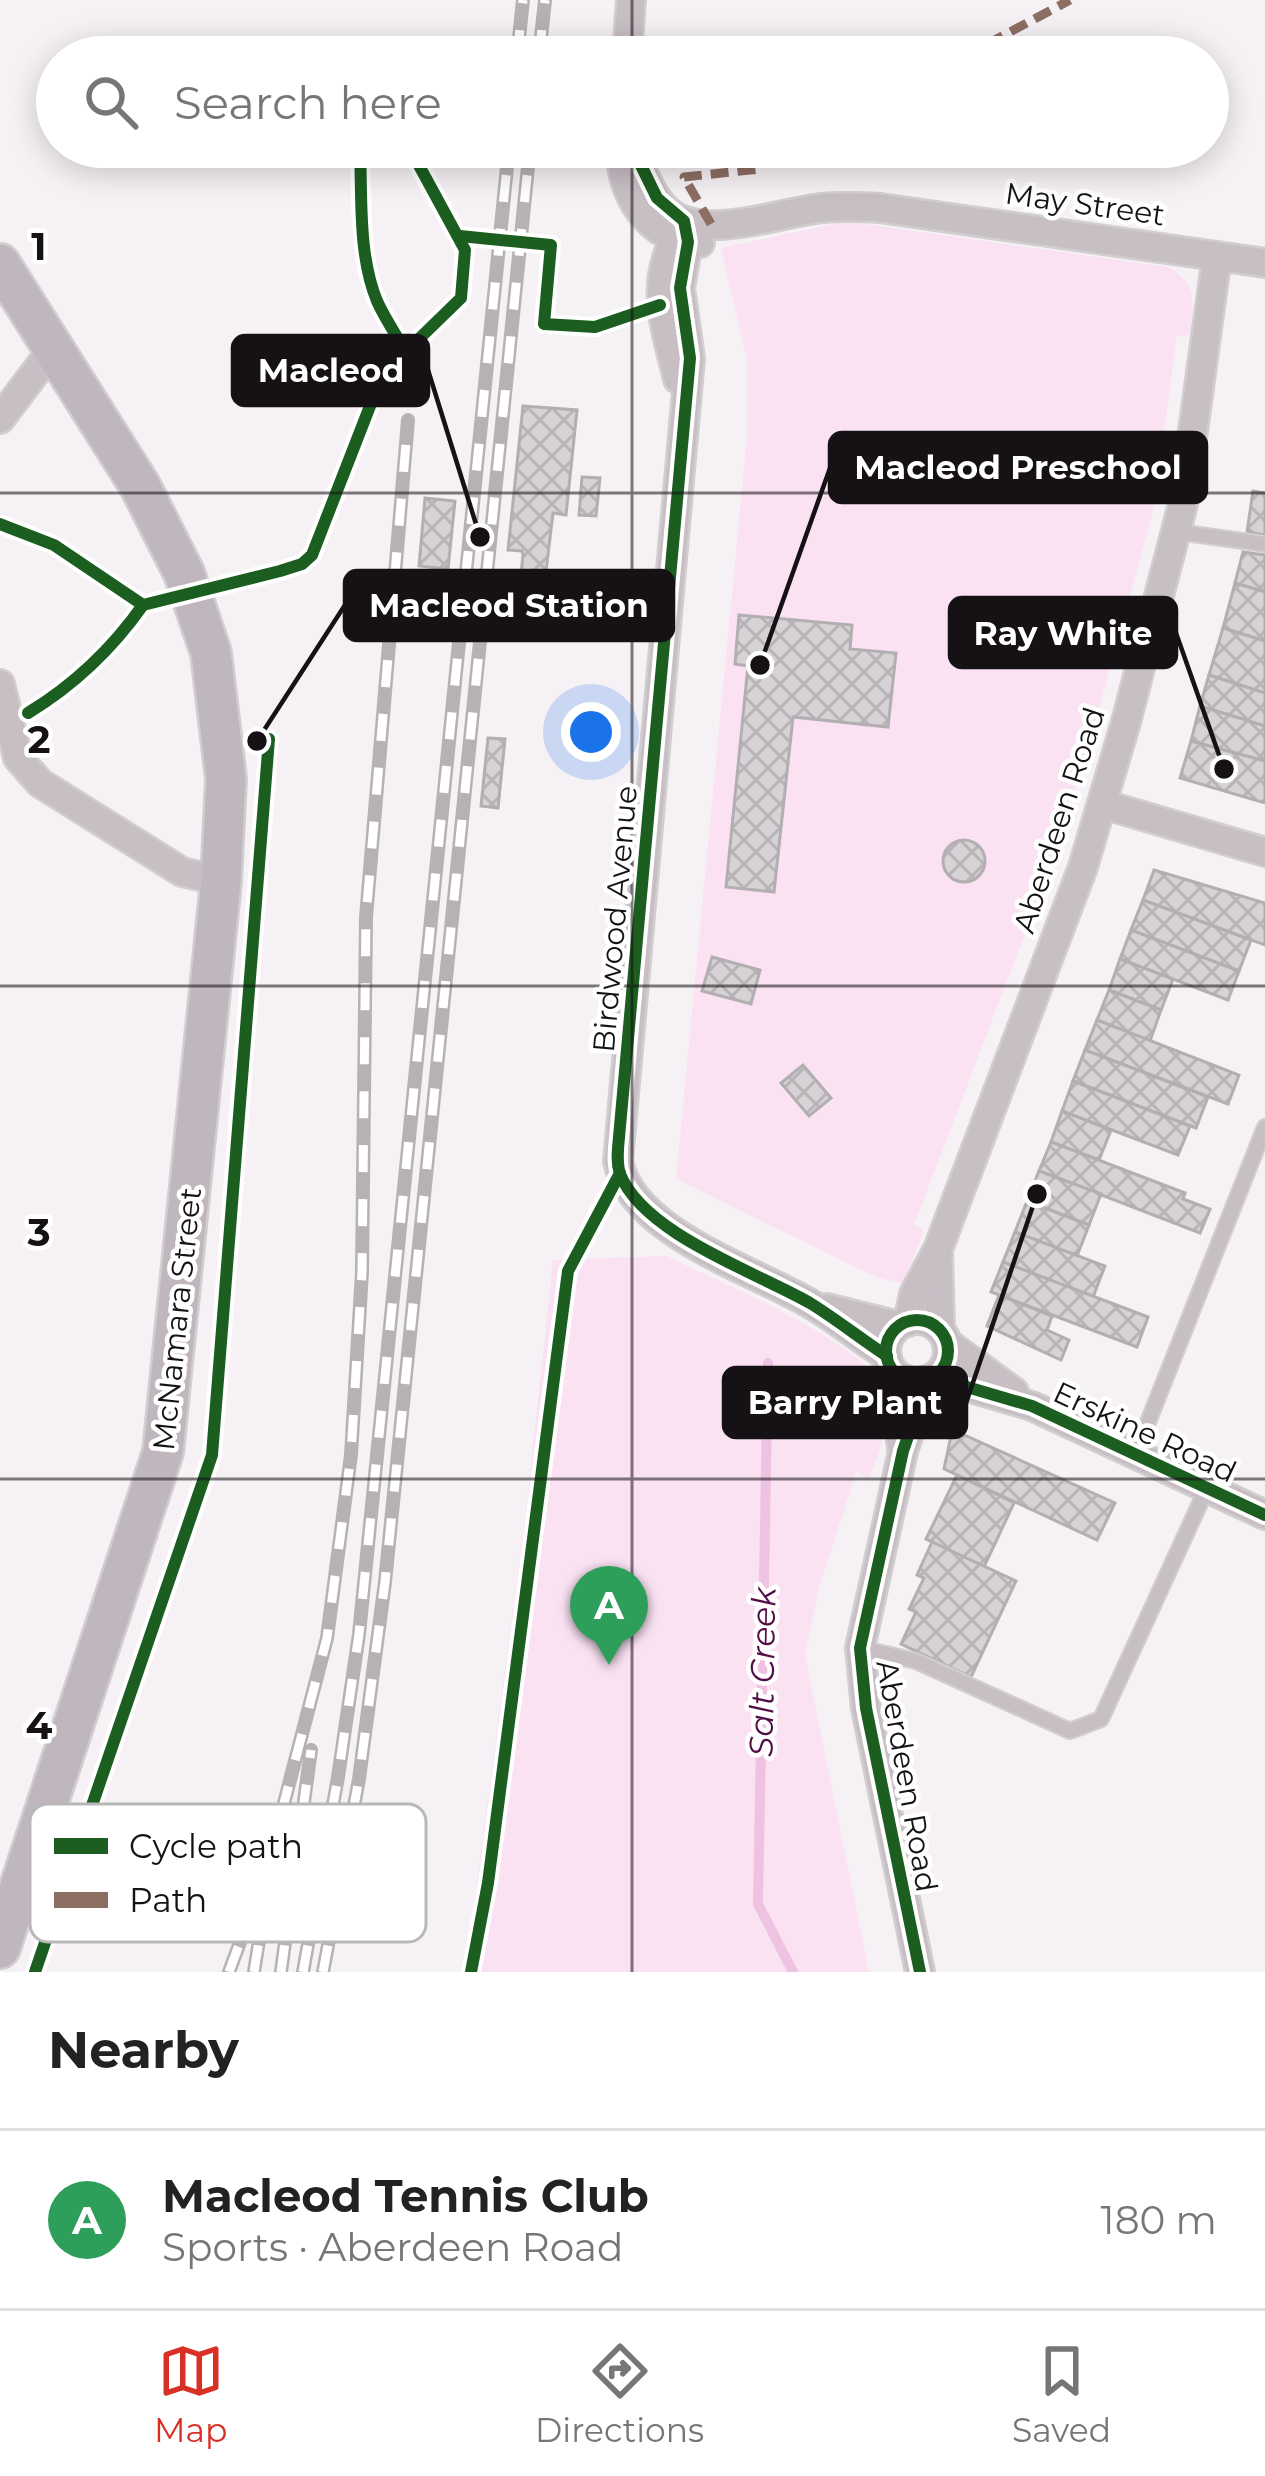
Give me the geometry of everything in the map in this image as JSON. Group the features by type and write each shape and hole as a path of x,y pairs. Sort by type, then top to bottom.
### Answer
{"street":[{"path":"628,36 631,0"},
{"path":"623,168 631,198 653,226 682,234"},
{"path":"642,168 682,234"},
{"name":"May Street","path":"682,234 700,225 821,208 880,208 1265,262"},
{"name":"Birdwood Avenue","path":"682,234 658,294 685,407 618,1161 631,1192 661,1222 702,1249 811,1304 888,1361"},
{"name":"Aberdeen Road","path":"903,1324 938,1249 1102,804 1178,532 1217,256"},
{"name":"McNamara Street","path":"0,265 169,539 211,653 226,779 221,881 163,1452 47,1804"},
{"path":"0,419 53,349"},
{"path":"0,684 9,763 191,877 221,881"},
{"path":"1102,804 1265,851"},
{"name":"Aberdeen Road","path":"938,1249 944,1337"},
{"name":"Birdwood Avenue","path":"811,1304 903,1324"},
{"path":"926,1321 944,1337 946,1363 930,1379 906,1380 888,1361 889,1339 903,1324 926,1321"},
{"name":"Erskine Road","path":"944,1337 1031,1406"},
{"name":"Aberdeen Road","path":"888,1361 902,1451"},
{"name":"Aberdeen Road","path":"920,1972 866,1708 860,1648 902,1451 930,1379"},
{"name":"Erskine Road","path":"930,1379 1031,1406 1265,1515"},
{"name":"McNamara Street","path":"0,1948 30,1857"}],"lane":[{"path":"1178,532 1265,544"},
{"path":"1135,1455 1265,1127"},
{"path":"860,1648 916,1660 1070,1731 1101,1720 1207,1488"}],"shaded area":[{"path":"837,223 1168,267 1185,280 1193,305 1190,335 1177,336 1153,512 1090,741 1049,871 914,1225 924,1230 903,1284 876,1277 676,1179 747,437 747,360 721,248"},
{"path":"667,1256 816,1330 866,1366 883,1395 881,1446 868,1482 857,1470 820,1584 805,1655 869,1972 465,1972 527,1503 553,1260"}],"building":[{"path":"523,406 577,410 566,515 553,513 542,605 518,602 523,555 508,550"},
{"path":"582,477 600,478 596,516 579,515"},
{"path":"1253,491 1265,493 1265,535 1247,532"},
{"path":"425,498 455,501 448,569 419,566"},
{"path":"1243,552 1265,555 1265,592 1235,583"},
{"path":"1235,583 1265,592 1265,641 1223,628"},
{"path":"739,615 852,625 850,649 896,653 888,727 793,717 774,892 726,887 748,666 735,664"},
{"path":"1223,628 1265,641 1265,693 1209,675"},
{"path":"1209,675 1265,693 1265,726 1200,706"},
{"path":"1200,706 1265,726 1265,761 1191,741"},
{"path":"488,738 505,739 498,808 481,806"},
{"path":"1191,741 1265,761 1265,803 1180,778"},
{"path":"964,840 979,846 985,861 979,876 964,882 949,876 943,861 949,846"},
{"path":"1154,870 1265,903 1265,945 1143,900"},
{"path":"1143,900 1251,940 1239,971 1131,930"},
{"path":"1131,930 1239,971 1228,1000 1120,959"},
{"path":"712,957 760,970 751,1004 702,991"},
{"path":"1120,959 1173,979 1161,1010 1109,990"},
{"path":"1109,990 1161,1010 1150,1041 1097,1020"},
{"path":"1097,1020 1239,1075 1228,1104 1085,1050"},
{"path":"1085,1050 1208,1097 1196,1128 1073,1081"},
{"path":"803,1065 831,1098 809,1116 781,1083"},
{"path":"1073,1081 1190,1126 1178,1155 1062,1111"},
{"path":"1062,1111 1111,1130 1099,1160 1051,1142"},
{"path":"1051,1142 1185,1193 1183,1199 1210,1209 1200,1233 1039,1171"},
{"path":"1039,1171 1101,1194 1089,1225 1027,1201"},
{"path":"1027,1201 1089,1225 1077,1256 1015,1232"},
{"path":"1015,1232 1105,1266 1093,1297 1003,1262"},
{"path":"1003,1262 1148,1317 1137,1347 991,1292"},
{"path":"999,1295 1052,1316 1047,1330 1069,1340 1061,1360 987,1326"},
{"path":"960,1433 1115,1503 1097,1540 944,1469 951,1436"},
{"path":"957,1475 1014,1503 984,1567 926,1539"},
{"path":"932,1542 1016,1581 971,1677 901,1644 916,1612 909,1609 924,1578 917,1575"}],"waterway":[{"name":"Salt Creek","path":"768,1363 758,1904 793,1972"}],"railway":[{"path":"519,36 523,0"},
{"path":"541,36 545,0"},
{"path":"333,1804 359,1634 507,168"},
{"path":"354,1804 385,1582 528,168"},
{"path":"284,1804 327,1638 351,1455 362,1272 366,917 408,420"},
{"path":"304,1804 311,1750"},
{"path":"229,1972 240,1942"},
{"path":"254,1972 259,1942"},
{"path":"281,1972 285,1942"},
{"path":"303,1972 308,1942"},
{"path":"323,1972 329,1942"}],"marked path":[{"path":"1002,36 1070,0"},
{"path":"711,224 684,177 760,168"}],"cycle path":[{"path":"361,168 362,226 371,283 406,352"},
{"path":"0,524 54,545 143,605 302,564 312,555 379,383 461,298 465,250 420,168"},
{"path":"642,168 657,198 684,221 688,242 680,288 690,358 618,1146 620,1174 633,1195 676,1233 810,1303 887,1356"},
{"path":"460,236 551,245 544,324 595,327 660,305"},
{"path":"28,713 91,665 143,605"},
{"path":"93,1804 212,1455 269,739"},
{"path":"471,1972 488,1883 568,1271 620,1173"},
{"path":"917,1320 939,1329 948,1351 939,1373 917,1382 895,1373 886,1351 895,1329 917,1320"},
{"path":"933,1377 1032,1406 1265,1515"},
{"path":"920,1972 866,1708 860,1648 903,1451 927,1380"},
{"path":"35,1972 45,1942"}],"place":[{"name":"Macleod","path":"480,537"},
{"name":"Macleod Preschool","path":"760,665"},
{"name":"Macleod Station","path":"257,741"},
{"name":"Ray White","path":"1224,769"},
{"name":"Barry Plant","path":"1037,1194"},
{"name":"Macleod Tennis Club","path":"609,1665"}]}
